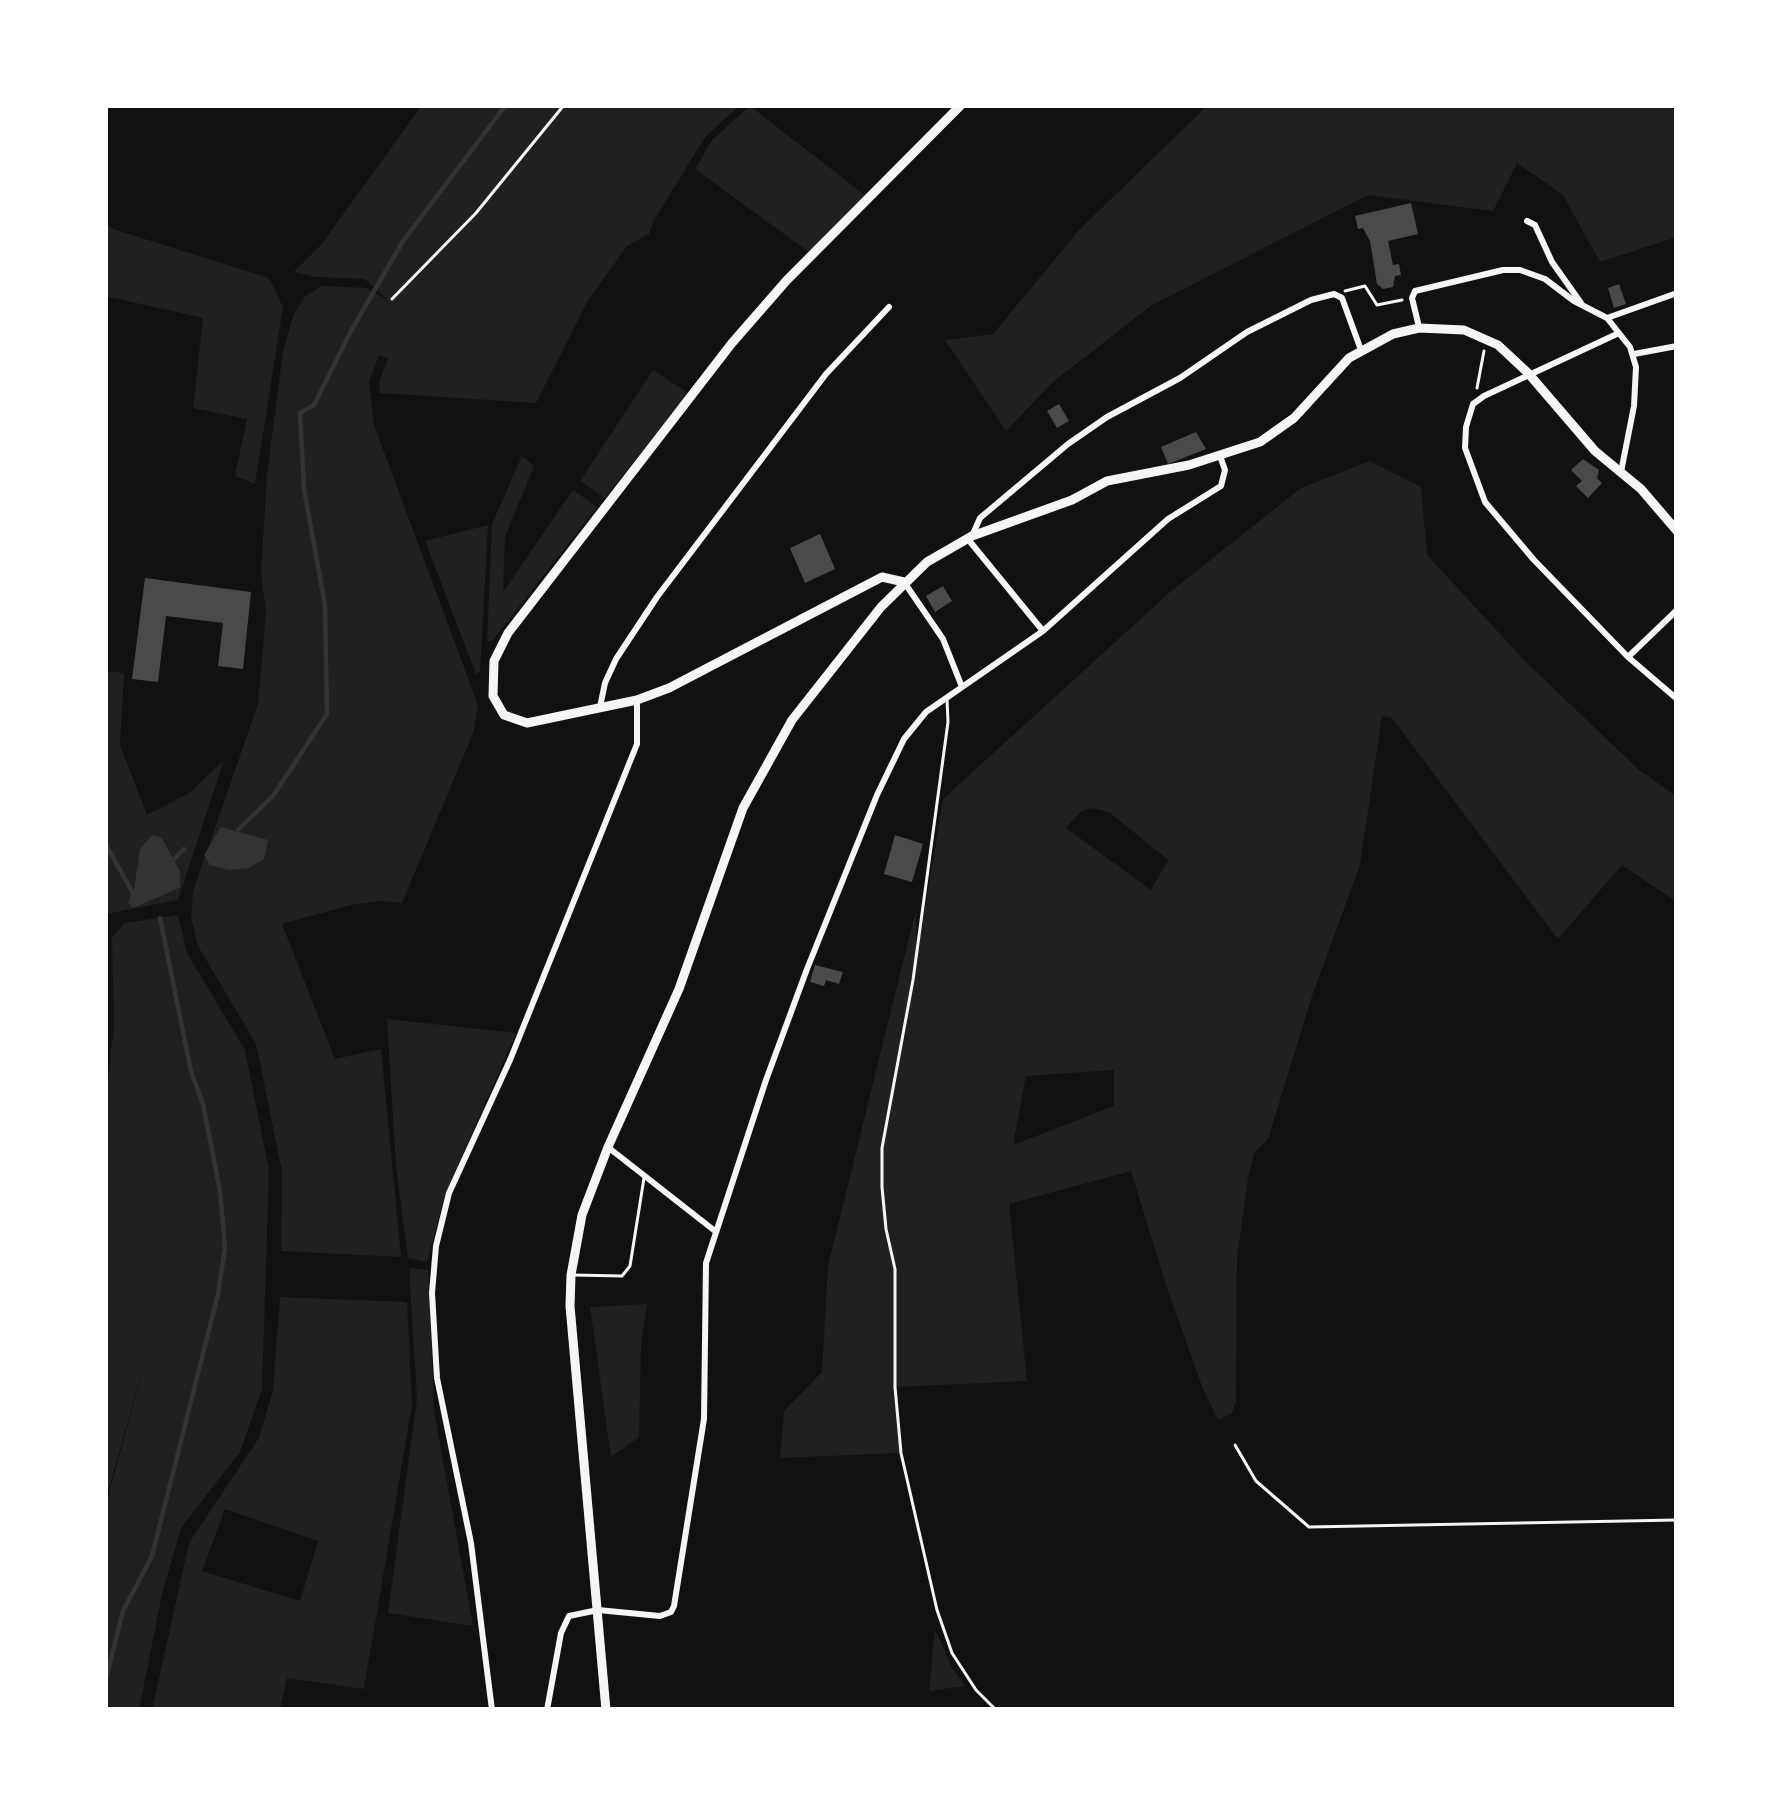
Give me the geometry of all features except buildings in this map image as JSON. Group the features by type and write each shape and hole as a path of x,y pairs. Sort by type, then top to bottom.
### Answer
{"main road":[{"path":"904,582 882,577 637,700 527,722 508,718 491,688 502,642 761,308 962,105"},
{"path":"607,1710 570,1306 582,1215 679,989 743,808 806,700 904,582 969,537 1058,506 1106,481 1248,448 1283,427 1361,350 1393,334 1419,328 1449,328 1484,337 1513,356 1595,451 1641,488 1677,531"}],"street":[{"path":"1526,221 1535,225 1552,262 1583,306"},
{"path":"1419,328 1412,298 1422,286 1520,270 1545,279 1606,318 1634,354 1634,406 1621,472"},
{"path":"1606,318 1677,293"},
{"path":"1043,631 969,537 980,518 1107,417 1180,378 1247,332 1311,300 1339,296 1361,350"},
{"path":"600,707 616,659 657,597 826,374 890,307"},
{"path":"1619,333 1473,404 1465,448 1485,502 1628,657 1677,699"},
{"path":"1634,354 1677,346"},
{"path":"547,1710 564,1623 581,1612 660,1616 674,1606 704,1419 706,1263 766,1079 904,739 926,712 1043,631 1168,519 1222,486 1225,470 1220,456"},
{"path":"904,582 943,639 962,687"},
{"path":"1628,657 1677,610"},
{"path":"492,1710 471,1543 440,1401 433,1319 436,1246 449,1193 510,1060 637,744 637,700"},
{"path":"608,1147 715,1231"}],"lane":[{"path":"946,697 948,722 913,980 889,1099 882,1187 895,1269 895,1387 901,1453 937,1610 952,1653 976,1690 996,1710"},
{"path":"572,1275 622,1276 630,1266 644,1178"}],"path":[{"path":"392,299 476,213 564,105"},
{"path":"1339,296 1365,286 1377,305 1412,298"},
{"path":"1473,404 1484,337"},
{"path":"1235,1445 1256,1481 1309,1527 1677,1520"}],"shaded area":[{"path":"422,105 740,105 705,137 649,234 627,246 587,302 536,403 380,393 388,358 379,355 369,381 374,425 478,705 474,731 402,903 351,905 282,924 335,1059 381,1049 401,1257 281,1251 282,1171 256,1044 198,946 191,917 193,891 258,704 266,613 261,574 267,474 283,352 293,316 304,297 322,286 366,288 388,300 365,279 294,272 321,245"},
{"path":"1208,105 1677,105 1677,237 1600,262 1563,195 1517,163 1493,211 1368,195 1152,305 1053,382 1006,431 945,340 993,334 1080,229"},
{"path":"750,106 866,196 809,252 695,169 712,140"},
{"path":"105,223 269,278 283,307 255,484 235,476 247,419 193,408 203,318 105,296"},
{"path":"653,370 688,393 605,498 580,481"},
{"path":"522,456 534,466 505,537 503,592 573,490 597,507 487,642 492,524"},
{"path":"1370,461 1421,487 1427,555 1526,662 1638,769 1677,797 1677,902 1622,865 1558,939 1392,718 1382,716 1360,865 1312,996 1268,1139 1254,1153 1248,1178 1237,1257 1236,1401 1232,1413 1218,1420 1203,1389 1131,1171 1009,1204 1027,1381 895,1387 901,1453 780,1458 784,1411 822,1372 828,1265 916,910 916,963 943,799 1169,593 1301,488","holes":["1093,808 1110,813 1168,860 1151,890 1066,828 1081,811","1114,1070 1114,1106 1013,1145 1026,1076"]},
{"path":"488,525 480,672 476,674 425,541"},
{"path":"105,671 124,673 120,745 147,815 189,793 224,760 178,900 105,914","holes":["162,838 180,871 180,888 133,908 136,876"]},
{"path":"221,827 268,840 264,859 249,868 210,865 204,855"},
{"path":"152,835 162,838 180,871 180,888 133,908 128,903 140,849"},
{"path":"178,915 187,953 245,1050 269,1170 262,1389 240,1452 181,1528 162,1594 139,1710 105,1710 105,1508 146,1358 105,1502 105,1103 114,1027 112,937 125,923"},
{"path":"387,1019 516,1033 445,1194 427,1262 408,1258 396,1167"},
{"path":"409,1268 428,1270 434,1411 473,1626 388,1613 417,1399"},
{"path":"280,1297 407,1302 412,1404 364,1689 287,1678 280,1710 152,1710 189,1543 259,1438 273,1390","holes":["225,1509 318,1541 300,1601 202,1571"]},
{"path":"647,1304 639,1437 611,1457 590,1307"},
{"path":"935,1629 952,1668 965,1686 929,1691"}],"waterway":[{"path":"238,830 273,796 327,714 325,605 304,489 300,413 314,405 403,241 506,105"},
{"path":"105,843 134,895"},
{"path":"172,861 184,849"},
{"path":"105,1683 123,1611 152,1556 218,1294 225,1248 220,1191 203,1104 191,1071 160,918"}]}
